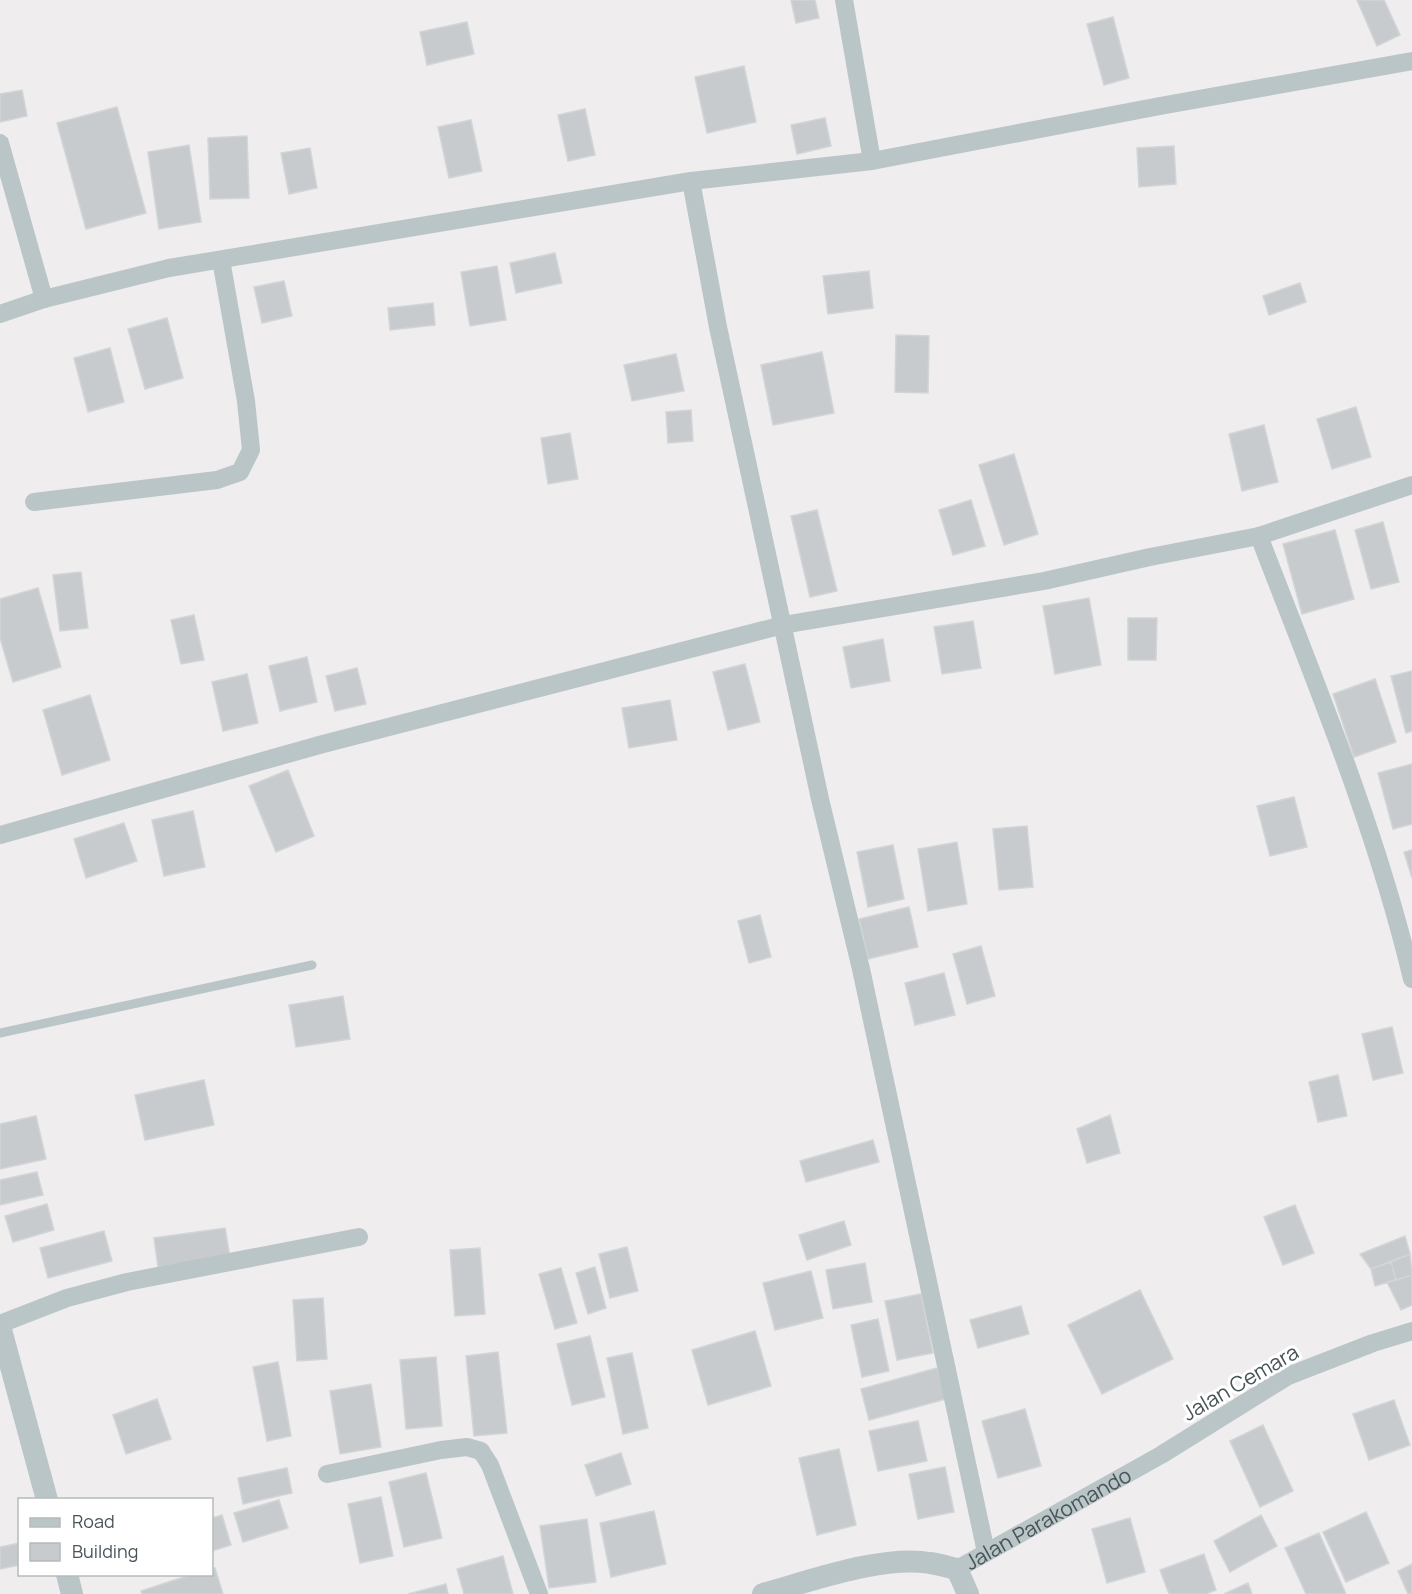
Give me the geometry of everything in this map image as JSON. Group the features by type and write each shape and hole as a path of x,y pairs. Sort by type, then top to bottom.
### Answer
{"street":[{"path":"844,0 872,161"},
{"path":"0,314 44,299 169,268 691,181 872,161 1412,61"},
{"path":"0,143 44,299"},
{"path":"691,181 718,327 820,799 861,969 986,1552"},
{"path":"34,502 217,480 240,472 251,450 246,401 221,260"},
{"path":"0,835 323,744 783,626 1044,581 1259,536 1412,484"},
{"path":"1259,536 1348,767 1403,940 1412,979"},
{"path":"46,1498 6,1367 0,1325 67,1298 127,1282 359,1237"},
{"name":"Jalan Cemara","path":"1161,1455 1288,1376 1373,1343 1412,1331"},
{"path":"327,1474 441,1450 467,1447 481,1451 489,1465 539,1594"},
{"name":"Jalan Parakomando","path":"968,1594 957,1569 1161,1455"},
{"path":"763,1594 836,1573 899,1561 929,1562 957,1569"},
{"path":"67,1576 72,1594"}],"lane":[{"path":"0,1033 312,965"}],"building":[{"path":"791,0 815,0 819,18 796,23"},
{"path":"1357,0 1384,0 1400,35 1377,46"},
{"path":"1113,17 1129,78 1104,85 1087,24"},
{"path":"467,22 474,54 427,65 420,32"},
{"path":"744,66 756,122 707,133 695,77"},
{"path":"22,90 27,116 0,122 0,94"},
{"path":"117,107 146,213 86,229 57,123"},
{"path":"585,109 595,155 568,161 558,115"},
{"path":"825,118 831,146 797,154 791,125"},
{"path":"471,120 482,171 449,178 438,127"},
{"path":"247,136 249,198 210,199 208,138"},
{"path":"189,145 201,222 159,229 148,152"},
{"path":"1174,146 1176,184 1139,187 1137,148"},
{"path":"310,148 317,188 289,194 281,153"},
{"path":"555,253 562,283 516,293 510,263"},
{"path":"497,266 506,320 470,326 461,272"},
{"path":"869,271 873,308 828,314 823,276"},
{"path":"284,281 292,316 262,323 254,287"},
{"path":"1300,283 1306,302 1269,315 1263,296"},
{"path":"433,303 435,325 390,330 388,308"},
{"path":"167,318 183,378 145,389 128,329"},
{"path":"896,335 929,336 928,393 895,392"},
{"path":"110,348 124,402 88,412 74,358"},
{"path":"822,352 834,413 773,425 761,365"},
{"path":"676,354 684,391 632,401 624,365"},
{"path":"1356,407 1371,457 1332,469 1317,419"},
{"path":"691,410 693,441 668,443 666,412"},
{"path":"1264,425 1278,482 1242,491 1229,434"},
{"path":"570,433 578,479 548,484 541,438"},
{"path":"1014,454 1038,534 1004,545 979,465"},
{"path":"971,500 985,546 953,555 939,510"},
{"path":"817,510 837,591 810,597 791,516"},
{"path":"1383,522 1399,582 1371,589 1355,530"},
{"path":"1335,530 1354,599 1302,614 1283,544"},
{"path":"81,572 88,628 60,631 53,575"},
{"path":"38,588 61,667 13,682 0,638 0,599"},
{"path":"1089,598 1101,665 1055,674 1043,606"},
{"path":"194,615 204,660 181,664 171,620"},
{"path":"1128,618 1157,618 1156,660 1128,660"},
{"path":"973,621 981,668 942,674 934,627"},
{"path":"883,639 890,681 851,688 843,647"},
{"path":"307,657 317,702 280,711 269,666"},
{"path":"745,664 760,722 728,730 713,672"},
{"path":"357,668 366,704 335,711 326,676"},
{"path":"1412,671 1412,731 1406,733 1391,676"},
{"path":"247,674 258,723 223,731 212,682"},
{"path":"1375,679 1396,742 1354,757 1333,694"},
{"path":"90,695 110,760 62,775 43,710"},
{"path":"670,700 677,740 629,748 622,708"},
{"path":"1412,764 1412,824 1393,829 1378,773"},
{"path":"288,770 314,836 276,852 249,786"},
{"path":"1294,797 1307,847 1270,856 1257,806"},
{"path":"193,811 205,867 164,876 152,820"},
{"path":"124,823 137,861 86,878 74,839"},
{"path":"1027,826 1033,887 999,890 993,829"},
{"path":"957,842 967,904 928,911 918,849"},
{"path":"893,845 904,899 868,907 857,852"},
{"path":"1412,850 1412,878 1404,852"},
{"path":"909,907 918,947 868,959 859,919"},
{"path":"760,915 771,957 749,963 738,921"},
{"path":"981,946 995,996 967,1004 953,954"},
{"path":"944,973 955,1015 915,1025 905,983"},
{"path":"343,996 350,1039 296,1047 289,1005"},
{"path":"1392,1027 1403,1073 1373,1080 1362,1034"},
{"path":"1338,1075 1347,1116 1318,1122 1309,1082"},
{"path":"204,1080 214,1125 145,1140 135,1095"},
{"path":"1110,1115 1120,1153 1087,1163 1077,1129"},
{"path":"36,1116 46,1159 0,1169 0,1124"},
{"path":"873,1140 879,1162 806,1182 800,1161"},
{"path":"37,1172 43,1195 0,1205 0,1180"},
{"path":"47,1204 54,1230 13,1242 5,1216"},
{"path":"1295,1205 1314,1253 1283,1265 1264,1217"},
{"path":"844,1221 851,1245 807,1260 799,1235"},
{"path":"225,1228 230,1257 158,1267 154,1238"},
{"path":"104,1231 112,1261 48,1278 40,1248"},
{"path":"1405,1236 1410,1254 1371,1269 1360,1254"},
{"path":"627,1247 638,1291 610,1298 599,1254"},
{"path":"480,1248 485,1314 455,1316 450,1250"},
{"path":"1410,1254 1412,1275 1396,1280 1391,1262"},
{"path":"1391,1262 1396,1280 1375,1286 1371,1269"},
{"path":"865,1263 872,1302 833,1309 826,1270"},
{"path":"595,1267 606,1308 588,1314 576,1273"},
{"path":"561,1268 577,1323 555,1329 539,1274"},
{"path":"811,1271 823,1318 775,1330 763,1283"},
{"path":"1412,1275 1412,1305 1401,1310 1387,1282"},
{"path":"1140,1290 1173,1359 1102,1394 1068,1325"},
{"path":"921,1294 933,1353 897,1360 885,1301"},
{"path":"323,1298 327,1359 297,1361 293,1300"},
{"path":"1021,1306 1029,1334 978,1348 970,1320"},
{"path":"878,1319 889,1371 862,1377 851,1325"},
{"path":"755,1331 771,1386 708,1405 692,1350"},
{"path":"590,1336 605,1397 572,1405 557,1344"},
{"path":"498,1352 507,1433 474,1436 466,1356"},
{"path":"632,1353 648,1428 623,1434 607,1358"},
{"path":"436,1357 442,1426 406,1429 400,1360"},
{"path":"278,1362 291,1436 267,1441 253,1367"},
{"path":"937,1368 946,1399 869,1420 861,1389"},
{"path":"371,1384 381,1447 340,1454 330,1391"},
{"path":"157,1399 171,1439 126,1454 113,1415"},
{"path":"1394,1400 1410,1445 1369,1460 1353,1414"},
{"path":"1025,1409 1041,1466 998,1478 982,1421"},
{"path":"918,1421 927,1461 878,1471 869,1431"},
{"path":"1263,1425 1293,1491 1260,1507 1230,1441"},
{"path":"839,1449 856,1525 817,1535 799,1458"},
{"path":"621,1453 631,1484 596,1496 585,1465"},
{"path":"945,1467 954,1512 918,1519 909,1474"},
{"path":"287,1468 292,1493 243,1504 238,1478"},
{"path":"426,1473 442,1538 404,1547 389,1482"},
{"path":"381,1497 393,1556 360,1563 348,1504"},
{"path":"279,1500 288,1528 243,1542 234,1513"},
{"path":"654,1511 666,1564 611,1577 600,1523"},
{"path":"1366,1512 1389,1563 1346,1582 1323,1532"},
{"path":"222,1515 231,1545 213,1551 213,1518"},
{"path":"1261,1515 1277,1546 1230,1572 1214,1541"},
{"path":"1130,1518 1145,1572 1107,1583 1092,1529"},
{"path":"587,1519 596,1582 549,1588 540,1526"},
{"path":"1319,1533 1346,1594 1306,1594 1285,1548"},
{"path":"18,1543 18,1565 0,1569 0,1547"},
{"path":"1204,1554 1216,1590 1206,1594 1169,1594 1160,1570"},
{"path":"503,1556 513,1594 464,1594 457,1569"},
{"path":"1412,1564 1412,1594 1408,1594 1398,1571"},
{"path":"215,1568 223,1594 142,1594 141,1591 187,1576 213,1576"},
{"path":"1248,1583 1252,1594 1224,1594"},
{"path":"446,1584 448,1594 408,1594"}]}
